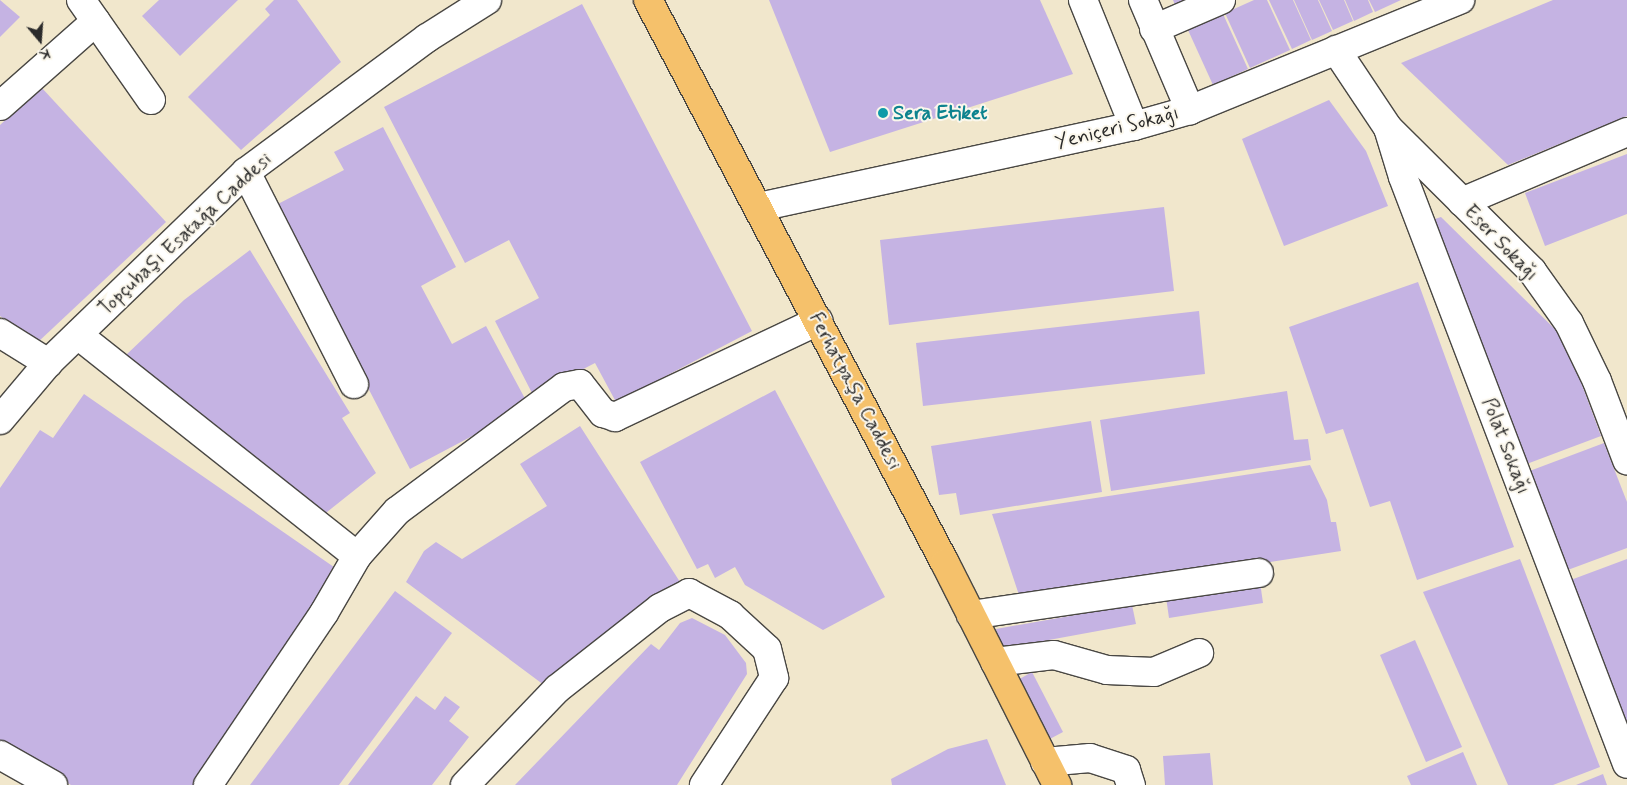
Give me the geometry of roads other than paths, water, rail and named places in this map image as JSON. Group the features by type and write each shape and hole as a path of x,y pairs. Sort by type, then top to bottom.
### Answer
{"main road":[{"name":"Ferhatpaşa Caddesi","path":"648,0 759,207 1051,773"}],"street":[{"name":"Topçubaşı Esatağa Caddesi","path":"0,420 48,363 246,172 427,38 487,0"},
{"path":"1084,0 1134,126"},
{"path":"1143,0 1190,110"},
{"path":"1154,29 1221,0"},
{"name":"Yeniçeri Sokağı","path":"759,207 1134,126 1190,110 1460,0"},
{"path":"0,106 88,11 150,100"},
{"name":"Eser Sokağı","path":"1336,50 1388,128 1532,271 1568,323 1596,380 1627,460"},
{"name":"Polat Sokağı","path":"1388,128 1403,177 1627,764"},
{"path":"1462,202 1627,132"},
{"path":"246,172 354,384"},
{"path":"208,785 324,613 357,556 397,511 564,388 580,384 603,413 615,418 818,321"},
{"path":"0,334 48,363"},
{"path":"78,335 357,556"},
{"path":"971,615 1259,573"},
{"path":"465,785 557,690 660,608 689,594 730,615 767,649 774,678 704,785"},
{"path":"995,662 1054,655 1107,670 1154,672 1199,653"},
{"path":"0,755 54,785"},
{"path":"1051,773 1090,758 1126,770 1131,785"}],"place":[{"name":"Sera Etiket","path":"883,113"}]}
